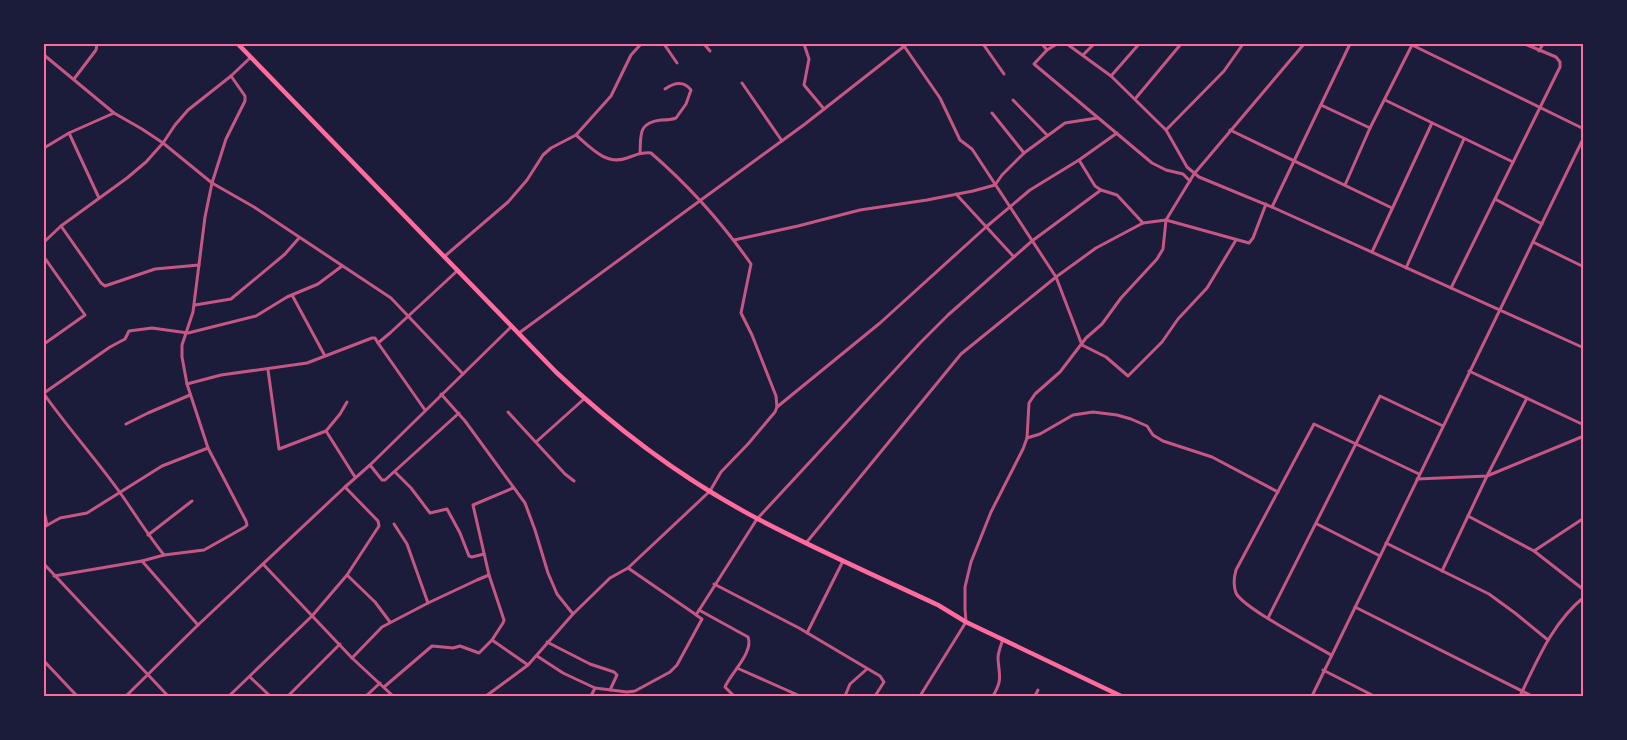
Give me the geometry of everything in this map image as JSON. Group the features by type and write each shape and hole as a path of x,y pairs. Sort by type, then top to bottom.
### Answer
{"highway":[{"path":"238,44 518,334 584,399 656,456 757,519 938,605 966,622 1119,696"}],"street":[{"path":"74,80 96,50 97,44"},
{"path":"443,257 508,202 550,147 576,135 611,96 631,55 641,44"},
{"path":"664,44 677,63"},
{"path":"704,44 710,51"},
{"path":"804,44 809,61 804,85 825,109"},
{"path":"983,44 1004,74"},
{"path":"1042,44 1047,50"},
{"path":"1057,44 1047,50 1034,64 1152,163 1166,170 1183,174 1190,181"},
{"path":"1067,44 1111,76 1166,130 1187,167 1194,174 1266,204 1584,348"},
{"path":"1083,55 1094,44"},
{"path":"1111,76 1139,44"},
{"path":"1135,99 1181,44"},
{"path":"1166,130 1224,71 1243,44"},
{"path":"920,696 966,622 965,587 971,562 991,512 1023,449 1027,438 1029,403 1035,394 1060,372 1086,338 1102,324 1121,298 1156,259 1163,249 1166,220 1194,174 1304,44"},
{"path":"1272,207 1350,44"},
{"path":"1345,185 1412,44 1584,129"},
{"path":"1451,288 1560,68 1560,62 1556,57 1525,44"},
{"path":"1539,51 1543,44"},
{"path":"518,334 825,109 906,45 940,98 960,140 972,150 1056,276 1082,345 1106,357 1128,376 1162,342 1178,319 1207,288 1236,240"},
{"path":"44,242 61,226 146,162 188,110 251,57"},
{"path":"44,58 114,113 163,143 212,183 254,207 391,298 463,374"},
{"path":"54,576 210,548 247,525 208,448 187,384 182,352 182,345 188,333 195,305 205,217 212,183 226,140 245,101 245,96 231,76"},
{"path":"640,153 645,125 676,118 686,104 690,90 680,83 670,85 665,89"},
{"path":"741,83 782,141"},
{"path":"1013,100 1047,135"},
{"path":"1385,100 1513,162"},
{"path":"1321,105 1370,129"},
{"path":"44,148 114,113"},
{"path":"992,113 1024,153"},
{"path":"734,240 860,210 927,200 995,185 1024,153 1065,123 1097,118"},
{"path":"1372,252 1432,123"},
{"path":"1230,130 1392,208"},
{"path":"777,406 880,323 1030,190 1117,133"},
{"path":"69,134 99,198"},
{"path":"489,696 528,665 573,614 610,578 628,568 710,491 721,472 748,444 775,412 777,406 776,396 741,313 752,264 700,200 651,153 640,153 624,159 606,158 576,135"},
{"path":"1312,696 1584,137"},
{"path":"1406,268 1464,139"},
{"path":"1079,160 1095,186 1117,195 1143,223"},
{"path":"696,615 757,519 920,343 948,315 1032,241 1101,190"},
{"path":"956,194 1014,257"},
{"path":"1495,199 1542,224"},
{"path":"806,543 961,354 1056,276 1096,248 1143,223 1166,220 1249,243 1252,241 1266,204"},
{"path":"61,226 105,286 155,269 199,265"},
{"path":"195,305 231,299 285,255 299,238"},
{"path":"1533,242 1584,267"},
{"path":"44,257 84,315 44,344"},
{"path":"164,555 121,493 65,424 44,393 125,339 129,331 152,328 188,333 256,316 292,295 318,284 343,266"},
{"path":"378,343 457,271"},
{"path":"292,295 326,356"},
{"path":"126,696 198,625 370,465 511,327"},
{"path":"187,384 221,375 307,363 375,338 425,410"},
{"path":"268,369 279,449 326,431 347,402"},
{"path":"1469,371 1584,425"},
{"path":"441,394 459,413 525,503 557,594 573,614"},
{"path":"126,424 190,395"},
{"path":"1268,618 1380,396 1443,426"},
{"path":"1442,571 1527,398"},
{"path":"536,442 584,399"},
{"path":"508,412 574,481"},
{"path":"1027,438 1046,431 1073,415 1093,412 1118,415 1147,426 1163,441 1212,457 1279,492"},
{"path":"370,465 384,481 459,413"},
{"path":"1331,655 1240,599 1234,586 1236,570 1314,424 1419,474"},
{"path":"326,431 356,477"},
{"path":"1417,479 1487,476 1584,436"},
{"path":"44,511 45,526 60,518 87,513 162,466 208,448"},
{"path":"395,472 430,513 448,511 469,556 484,554"},
{"path":"229,696 312,616 347,574 380,524 345,487"},
{"path":"384,687 432,646 453,648 460,646 480,653 492,640 504,620 489,575 473,505 513,488"},
{"path":"148,535 192,501"},
{"path":"1468,516 1534,551 1584,590"},
{"path":"1534,551 1584,518"},
{"path":"394,524 406,544 428,603"},
{"path":"1316,524 1380,556"},
{"path":"1386,543 1500,601 1548,640"},
{"path":"142,561 198,625"},
{"path":"807,633 843,561"},
{"path":"44,564 168,696"},
{"path":"263,564 352,658 393,696"},
{"path":"537,656 563,673 594,688 610,690 635,691 670,672 702,619 628,568"},
{"path":"347,574 375,602 390,622"},
{"path":"352,658 381,628 390,622 489,575"},
{"path":"714,584 756,604 880,676 883,679 882,686 874,696"},
{"path":"1520,696 1548,640 1569,609 1584,597"},
{"path":"1355,607 1532,696"},
{"path":"699,610 748,636 750,643 725,687 734,696"},
{"path":"993,696 1000,681 998,655 1002,639"},
{"path":"492,640 528,665"},
{"path":"547,642 590,664 614,672 617,675 610,690"},
{"path":"288,696 340,644"},
{"path":"44,661 77,696"},
{"path":"737,668 800,696"},
{"path":"845,696 850,684 867,669"},
{"path":"1323,670 1374,696"},
{"path":"250,677 270,696"},
{"path":"366,696 380,683"},
{"path":"591,696 594,688"},
{"path":"1035,696 1038,690"}]}
